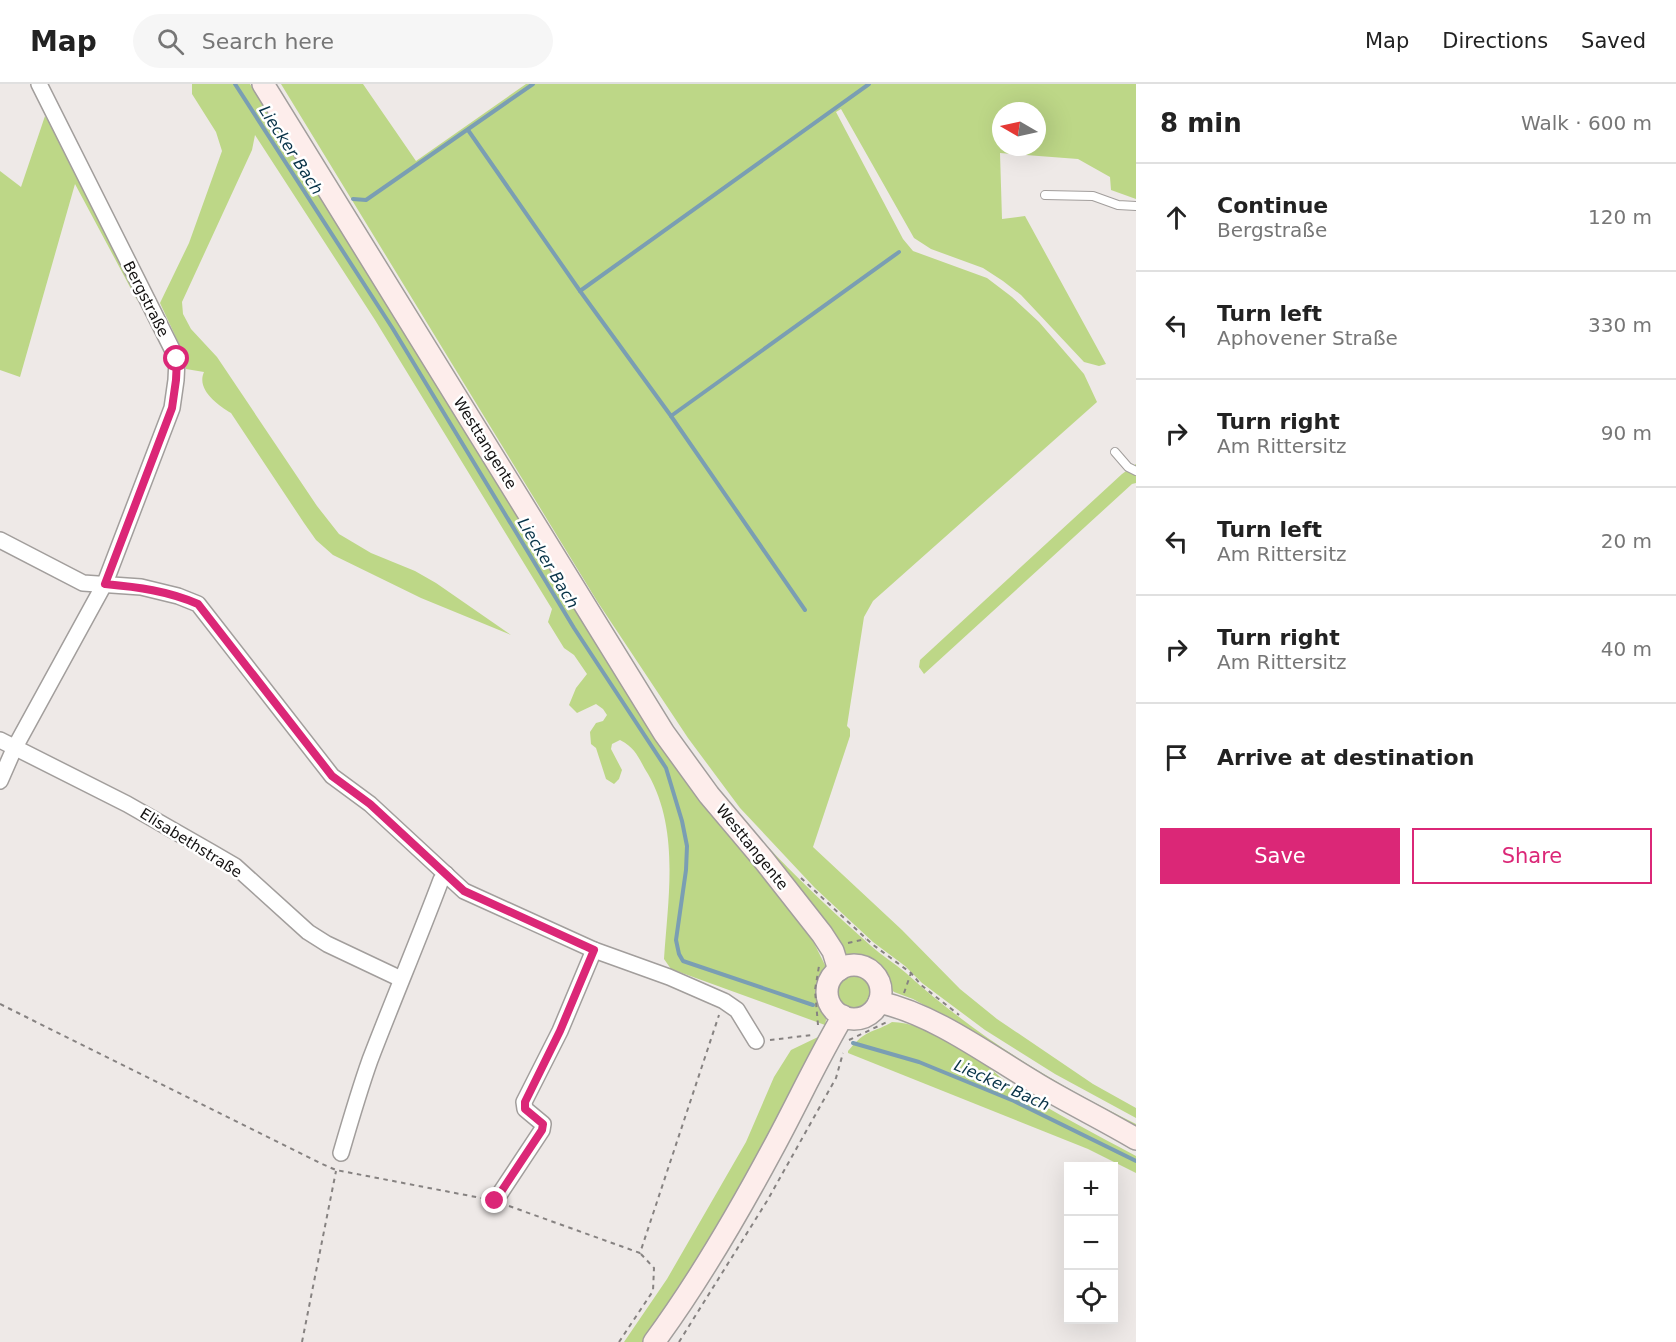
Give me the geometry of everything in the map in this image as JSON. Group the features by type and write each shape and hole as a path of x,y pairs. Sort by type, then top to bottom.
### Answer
{"main road":[{"name":"Westtangente","path":"263,84 664,733 709,795 763,859 836,961"},
{"path":"841,1030 827,990 836,961 867,969 873,974 889,1004 976,1045 1038,1085 1136,1138"},
{"path":"654,1342 700,1276 727,1232 841,1030 875,1009 889,1004"}],"street":[{"name":"Bergstraße","path":"0,780 14,749 105,584 172,408 176,380 177,359 39,84"},
{"path":"0,540 83,583 150,589 198,604 332,776 370,804 464,891 594,950 669,977 724,1001 736,1010 756,1041"},
{"name":"Elisabethstraße","path":"0,740 128,804 235,866 301,928 327,944 402,979"},
{"path":"340,1153 369,1064 441,880 446,874"},
{"path":"495,1201 542,1130 543,1124 525,1109 525,1102 560,1031 594,950"}],"lane":[{"path":"1045,195 1093,196 1118,205 1136,206"},
{"path":"1115,452 1128,467 1136,471"}],"path":[{"path":"797,874 866,939 912,973 921,985 959,1015"},
{"path":"756,1041 811,1036 819,1029 814,990 820,959 836,961 848,943 866,939"},
{"path":"679,1342 767,1202 836,1078 841,1030 896,1018 889,1004 912,973"},
{"path":"640,1253 724,1001"},
{"path":"0,1004 336,1170 495,1201 640,1253 654,1268 653,1291 619,1342"},
{"path":"302,1342 340,1153"}],"green space":[{"path":"192,84 250,84 324,203 810,935 828,971 823,988 827,1015 825,1025 671,969 664,959 670,865 668,841 665,818 648,774 634,750 620,740 612,744 611,749 622,770 619,779 614,784 606,779 596,748 591,744 590,732 596,723 603,721 607,715 596,704 577,713 569,705 576,688 587,674 574,655 564,648 548,622 552,609 375,320 255,135 252,150 182,302 183,314 191,329 217,357 317,506 339,534 371,553 415,571 436,583 511,635 421,598 333,555 316,540 231,413 206,391 202,379 204,372 186,369 186,359 160,303 189,243 222,151 216,132 192,94"},
{"path":"281,84 363,84 416,161 526,84 1136,84 1136,199 1111,190 1110,177 1078,159 1039,156 1046,156 1046,102 992,102 992,156 1000,156 1002,219 1025,216 1106,364 1099,366 1084,362 1021,295 1003,281 983,268 931,249 914,238 841,109 836,112 903,239 913,251 987,278 1012,297 1039,322 1084,374 1097,402 873,601 864,617 847,726 850,729 850,736 813,847 902,930 960,989 997,1019 1093,1084 1136,1108 1136,1118 1055,1074 985,1030 922,983 905,966 873,942 815,888 740,808 688,738 597,601"},
{"path":"45,116 85,180 138,302 75,184 20,377 0,370 0,171 21,187"},
{"path":"1136,464 1136,483 1132,484 924,674 919,667 920,660 1122,474"},
{"path":"619,643 673,727 717,788 765,844 834,912 874,949 959,1017 1045,1075 1136,1124 1136,1128 1049,1081 955,1022 913,999 894,992 886,984 884,974 873,963 847,956 807,897 698,768"},
{"path":"855,974 868,979 873,992 868,1005 855,1010 842,1005 837,992 842,979"},
{"path":"892,1022 905,1024 931,1031 955,1043 1016,1089 1136,1156 1136,1173 1088,1149 848,1053 862,1037"},
{"path":"818,1037 738,1194 693,1270 643,1342 624,1342 667,1279 746,1142 774,1077 791,1050"}],"waterway":[{"name":"Liecker Bach","path":"235,84 393,329 574,628 666,768 687,846 676,940 683,961 813,1005"},
{"path":"353,199 366,200 533,84"},
{"path":"468,130 580,291 869,84"},
{"path":"580,291 671,416 899,252"},
{"path":"671,416 805,610"},
{"name":"Liecker Bach","path":"853,1043 919,1062 1014,1101 1136,1161"}],"route":[{"path":"177,359 172,408 105,584 141,587 178,596 198,604 332,776 370,804 464,891 514,916 594,950 560,1031 525,1102 525,1109 540,1119 543,1124 542,1130 495,1201"}]}
